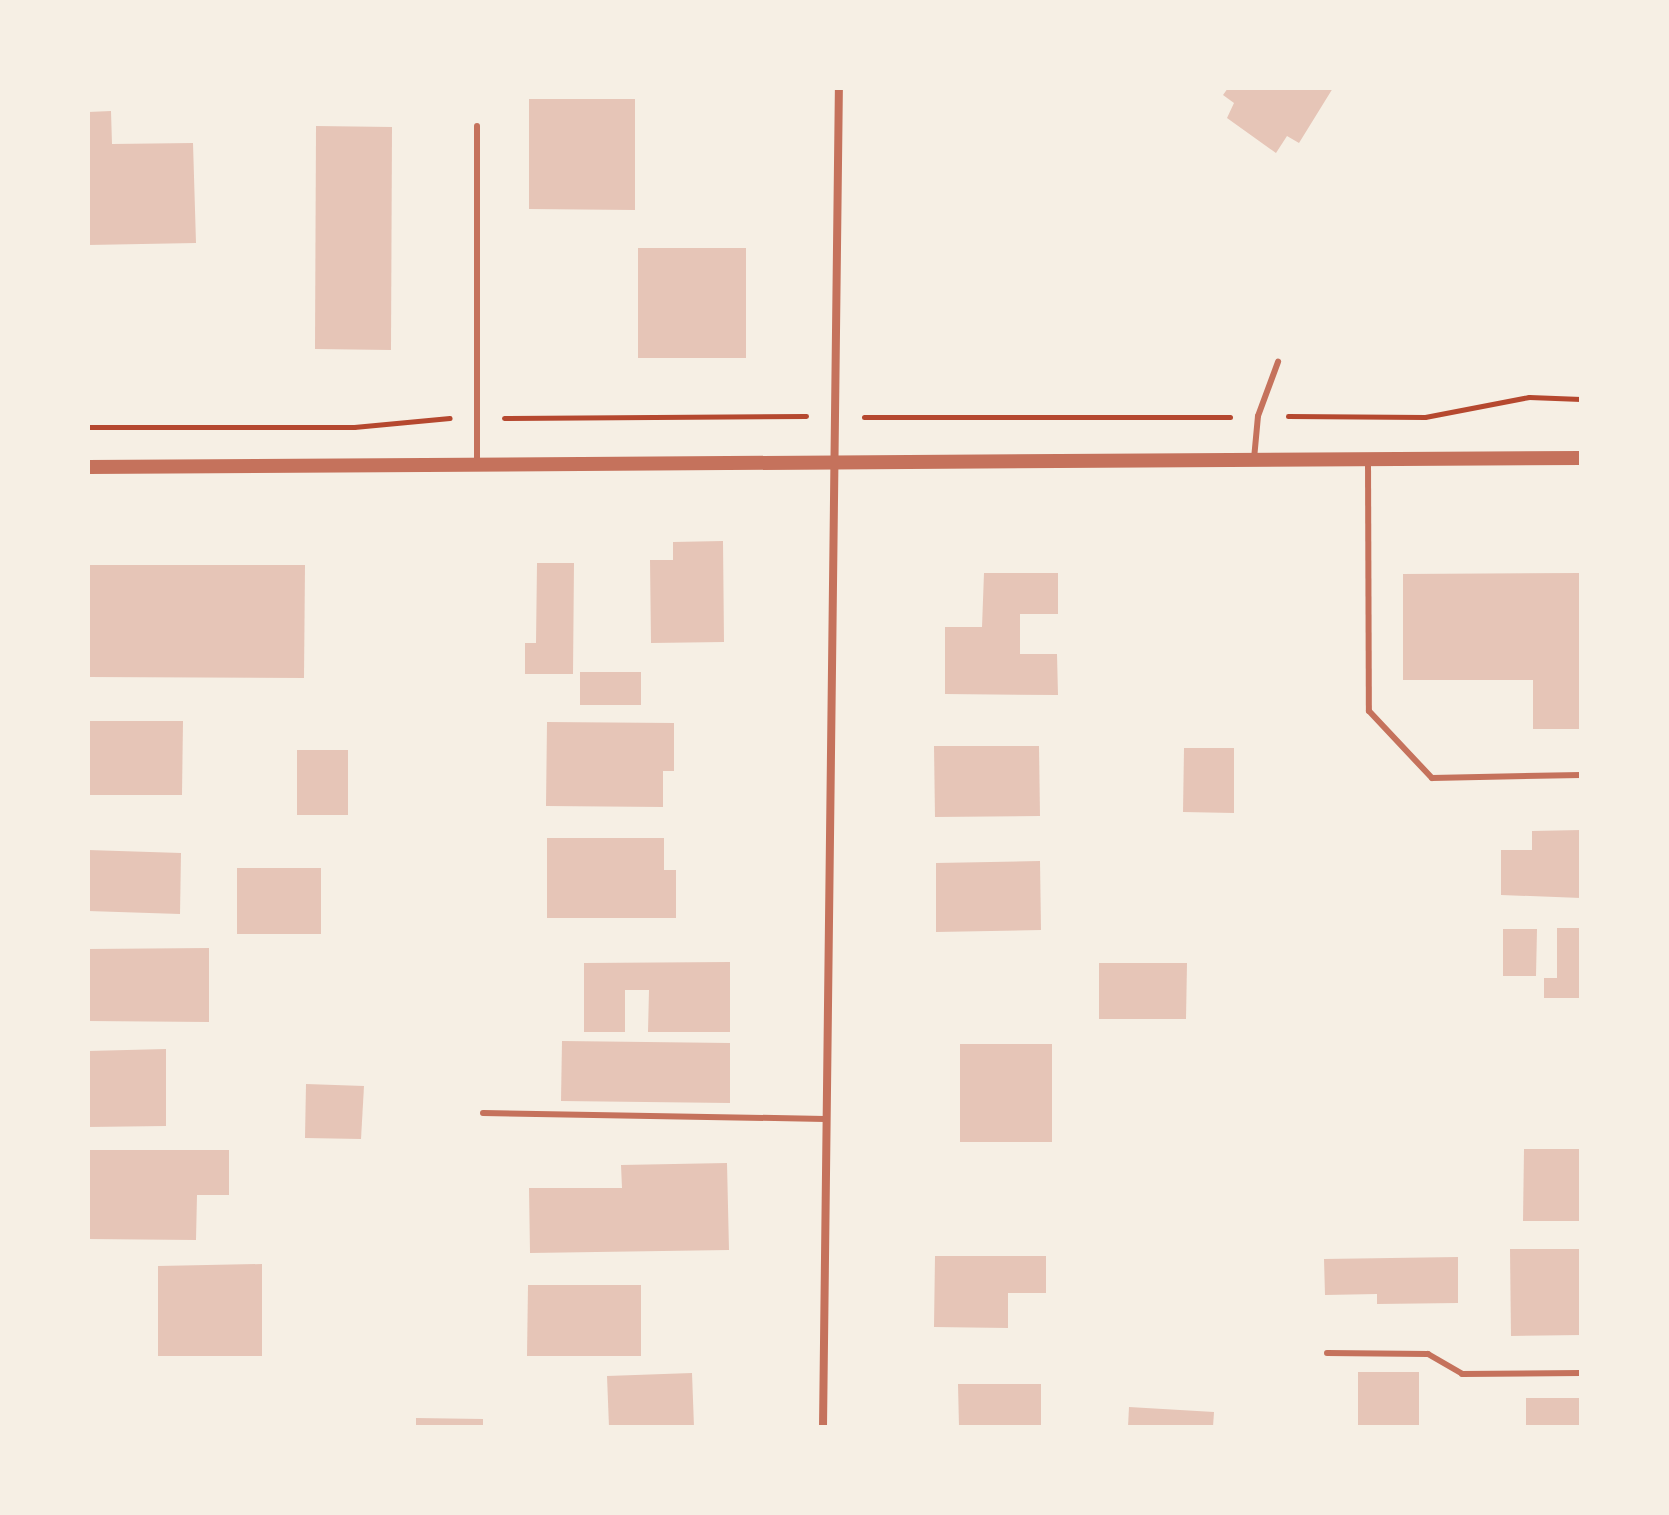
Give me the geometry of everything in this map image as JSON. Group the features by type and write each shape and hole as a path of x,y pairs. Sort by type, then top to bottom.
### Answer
{"street":[{"path":"823,1427 839,88"},
{"path":"88,467 833,460 1581,458"}],"lane":[{"path":"477,126 477,463"},
{"path":"1254,459 1258,416 1278,362"},
{"path":"1368,458 1369,711 1432,778 1581,775"},
{"path":"483,1113 825,1119"},
{"path":"1327,1353 1428,1354 1462,1374 1581,1373"}],"path":[{"path":"869,417 1425,417 1529,397 1581,399"},
{"path":"88,427 354,427 475,418 792,416"}],"building":[{"path":"1228,88 1333,88 1299,143 1287,136 1276,153 1227,118 1234,103 1223,95"},
{"path":"529,99 635,99 635,210 529,209"},
{"path":"111,111 112,144 193,143 196,243 88,245 88,112"},
{"path":"316,126 392,127 391,350 315,349"},
{"path":"638,248 746,248 746,358 638,358"},
{"path":"723,541 724,642 651,643 650,560 673,560 673,542"},
{"path":"537,563 574,563 573,674 525,674 525,643 536,643"},
{"path":"88,565 305,565 304,678 88,677"},
{"path":"984,573 1058,573 1058,614 1020,614 1020,654 1057,654 1058,695 945,694 945,627 982,627"},
{"path":"1581,573 1581,729 1533,729 1533,680 1403,680 1403,574"},
{"path":"580,672 641,672 641,705 580,705"},
{"path":"88,721 183,721 182,795 88,795"},
{"path":"547,722 674,723 674,771 663,771 663,807 546,806"},
{"path":"934,746 1039,746 1040,816 935,817"},
{"path":"1184,748 1234,748 1234,813 1183,812"},
{"path":"297,750 348,750 348,815 297,815"},
{"path":"1581,830 1581,898 1501,895 1501,850 1532,850 1532,831"},
{"path":"547,838 664,838 664,870 676,870 676,918 547,918"},
{"path":"88,850 181,853 180,914 88,911"},
{"path":"1040,861 1041,930 936,932 936,863"},
{"path":"237,868 321,868 321,934 237,934"},
{"path":"1557,928 1581,928 1581,998 1544,998 1544,978 1557,978"},
{"path":"1503,929 1537,929 1536,976 1503,976"},
{"path":"209,948 209,1022 88,1021 88,949"},
{"path":"730,962 730,1032 648,1032 649,990 625,990 625,1032 584,1032 584,963"},
{"path":"1099,963 1187,963 1186,1019 1099,1019"},
{"path":"562,1041 730,1043 730,1103 561,1101"},
{"path":"960,1044 1052,1044 1052,1142 960,1142"},
{"path":"166,1049 166,1126 88,1127 88,1051"},
{"path":"306,1084 364,1086 361,1139 305,1138"},
{"path":"1524,1149 1581,1149 1581,1221 1523,1221"},
{"path":"88,1150 229,1150 229,1195 197,1195 196,1240 88,1239"},
{"path":"727,1163 729,1250 530,1253 529,1188 622,1188 621,1165"},
{"path":"1510,1249 1581,1249 1581,1335 1511,1336"},
{"path":"935,1256 1046,1256 1046,1293 1008,1293 1008,1328 934,1327"},
{"path":"1458,1257 1458,1303 1377,1304 1377,1294 1325,1295 1324,1259"},
{"path":"262,1264 262,1356 158,1356 158,1266"},
{"path":"528,1285 641,1285 641,1356 527,1356"},
{"path":"1358,1372 1419,1372 1419,1427 1358,1427"},
{"path":"692,1373 694,1427 609,1427 607,1376"},
{"path":"958,1384 1041,1384 1041,1427 959,1427"},
{"path":"1526,1398 1581,1398 1581,1427 1526,1427"},
{"path":"1129,1407 1214,1412 1213,1427 1128,1427"},
{"path":"416,1418 483,1419 483,1427 416,1427"}]}
